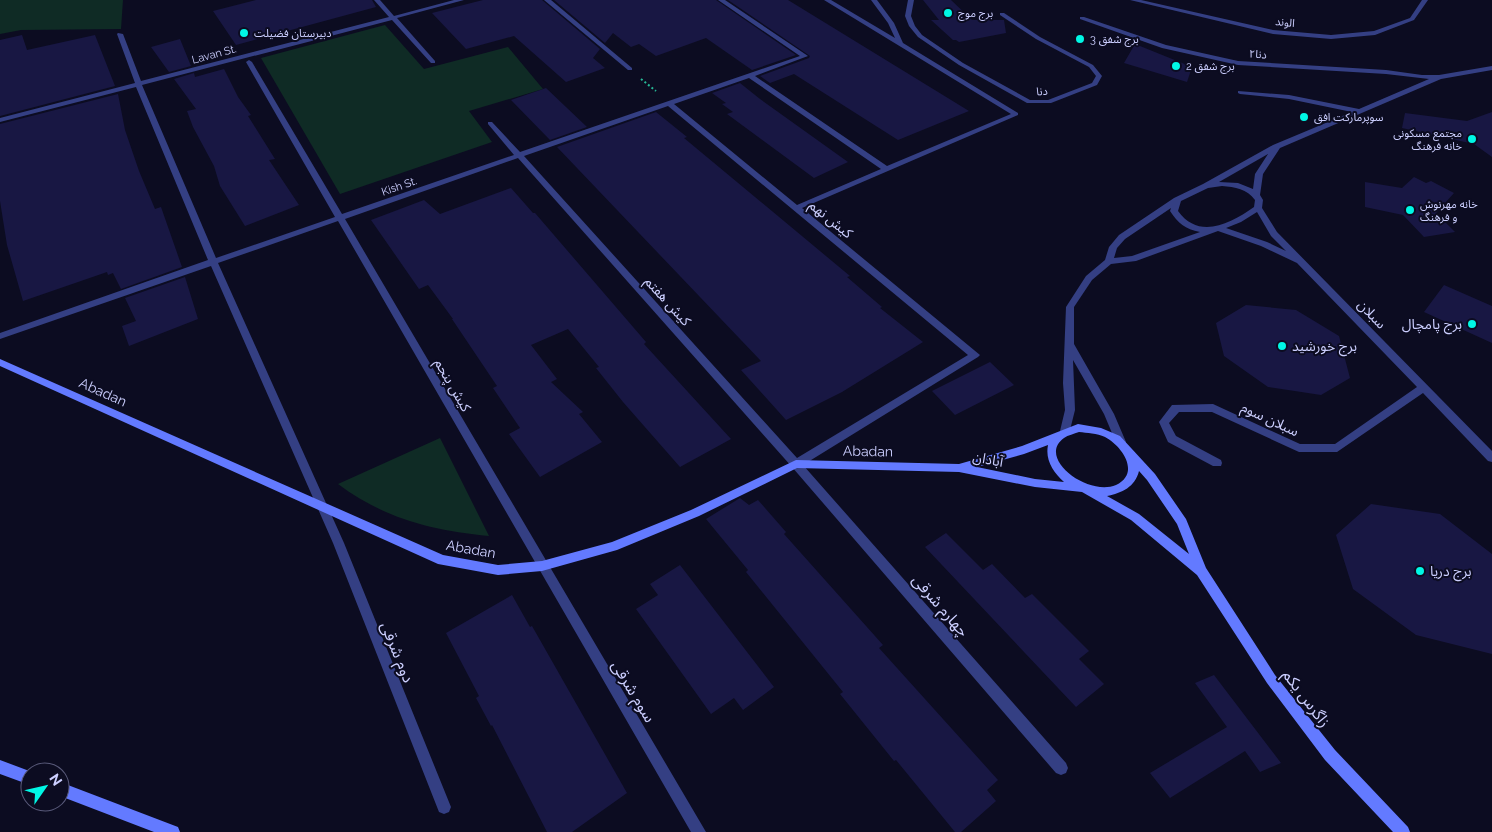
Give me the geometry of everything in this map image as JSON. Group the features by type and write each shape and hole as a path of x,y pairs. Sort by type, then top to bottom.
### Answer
{"main road":[{"name":"Abadan","path":"0,362 442,560 498,570 542,566 613,547 695,513 796,464 959,468"},
{"path":"1078,428 1093,429 1107,434 1120,442 1129,453 1134,465 1133,476 1126,485 1114,491 1099,492 1069,481 1058,470 1052,458 1052,447 1056,438 1066,431 1078,428"},
{"name":"آبادان","path":"959,468 1024,450 1056,438"},
{"name":"زاگرس یکم","path":"1129,453 1151,477 1182,522 1201,572 1271,679 1330,754 1403,832"},
{"name":"آبادان","path":"959,468 1035,483 1084,488"},
{"name":"زاگرس یکم","path":"1084,488 1135,517 1201,572"},
{"path":"0,767 20,774"},
{"path":"70,793 173,832"}],"street":[{"path":"377,0 433,62"},
{"name":"Lavan St.","path":"0,120 461,0"},
{"path":"547,0 630,69"},
{"name":"Kish St.","path":"0,336 804,56 721,0"},
{"path":"796,208 1016,114 827,0"},
{"path":"874,0 890,23 900,43"},
{"name":"دنا","path":"911,0 908,16 912,26 920,36 961,64 1029,102 1049,102 1095,84 1099,76 1091,66 1038,38 1002,14"},
{"name":"الوند","path":"1133,0 1273,32 1331,37 1374,33 1402,23 1412,19 1425,0"},
{"name":"دنا۲","path":"1082,18 1164,47 1238,63 1439,77"},
{"name":"دوم شرقی","path":"120,34 138,84 212,262 323,508 444,807"},
{"name":"کیش پنجم","path":"249,62 542,566"},
{"path":"1109,261 1112,248 1122,237 1177,200 1276,148 1439,77 1492,68"},
{"path":"750,75 886,169"},
{"path":"1240,92 1289,97 1358,111"},
{"name":"کیش نهم","path":"669,103 975,355 796,464"},
{"name":"کیش هفتم","path":"490,122 796,464"},
{"path":"1066,431 1070,410 1068,383 1070,307 1089,278 1109,261 1139,257 1211,230 1221,229 1246,218 1260,205 1256,194 1259,174 1276,148"},
{"path":"1206,186 1234,184 1248,188 1256,194"},
{"path":"1177,200 1174,211 1177,218 1188,225 1211,230"},
{"name":"سبلان","path":"1258,208 1274,234 1492,458"},
{"path":"1221,229 1264,244 1304,264"},
{"path":"1069,344 1109,414 1120,442"},
{"name":"سبلان سوم","path":"1217,463 1172,439 1164,422 1176,408 1213,408 1299,448 1337,448 1424,388"},
{"name":"چهارم شرقی","path":"796,464 1061,768"},
{"name":"سوم شرقی","path":"542,566 699,832"}],"path":[{"path":"630,69 669,103"}],"green space":[{"path":"0,0 123,0 121,29 21,30 0,34"},
{"path":"385,25 424,69 508,47 543,89 469,111 492,142 340,194 261,58"},
{"path":"440,438 489,536 448,530 409,521 373,506 338,484"}],"building":[{"name":"دبیرستان فضیلت","path":"256,0 372,0 376,7 236,45 213,11"},
{"path":"483,0 542,0 600,49 593,58 605,68 566,82 514,36 466,49 432,13"},
{"path":"554,0 716,0 796,55 752,70 706,38 656,56 639,44 631,47 613,33 605,43"},
{"path":"728,0 788,0 969,111 898,140 794,74 770,83 760,76 810,56"},
{"path":"923,0 951,0 972,20 1004,20 1006,33 959,42 953,40 931,20 939,20"},
{"path":"22,35 27,50 95,35 115,86 0,116 0,40"},
{"path":"180,39 191,66 169,72 151,47"},
{"path":"1135,44 1192,67 1187,82 1124,63"},
{"path":"224,69 238,97 251,115 248,116 275,159 269,160 299,205 245,226 220,186 214,166 193,127 187,111 196,109 174,79 194,73 195,77"},
{"path":"740,83 848,162 814,178 727,114 733,112 722,104 726,103 712,93"},
{"path":"546,88 587,127 550,140 511,100"},
{"path":"118,94 125,130 139,171 155,209 161,207 182,267 121,289 113,273 108,275 107,272 23,301 7,245 0,201 0,124"},
{"path":"656,112 687,137 684,138 850,276 847,277 882,307 880,308 923,342 842,392 786,420 741,370 761,361 557,147"},
{"name":"مجتمع مسکونی خانه فرهنگ","path":"1492,112 1492,157 1474,144 1402,128 1405,113 1467,121"},
{"name":"خانه مهرنوش و فرهنگ","path":"1414,177 1426,183 1431,181 1454,193 1436,213 1455,232 1424,237 1403,215 1365,207 1365,182 1402,188"},
{"path":"511,188 535,213 646,342 644,344 731,439 680,467 623,402 596,368 599,367 568,329 531,345 557,379 551,382 583,412 579,414 602,442 540,477 509,434 520,428 493,388 497,386 453,319 428,285 419,289 371,220 424,200 440,214"},
{"path":"185,277 198,319 129,346 122,326 136,321 125,298"},
{"name":"برج پامچال","path":"1444,285 1492,306 1492,343 1424,312"},
{"name":"برج خورشید","path":"1246,305 1296,310 1339,336 1350,378 1321,395 1268,387 1224,356 1216,323"},
{"path":"990,362 1014,385 955,415 932,391"},
{"path":"740,498 749,505 758,500 786,532 784,534 883,645 879,648 998,780 987,790 996,801 961,832 955,832 896,760 894,761 840,694 843,692 746,572 748,570 706,519"},
{"name":"برج دریا","path":"1371,504 1440,514 1492,554 1492,654 1416,635 1353,589 1336,535"},
{"path":"946,533 983,570 992,564 1025,598 1032,594 1089,651 1079,659 1104,684 1076,707 925,547"},
{"path":"680,565 774,687 743,710 734,698 711,714 636,609 658,595 650,584"},
{"path":"512,595 530,627 532,626 627,793 572,832 547,832 476,698 479,696 446,633"},
{"path":"1214,675 1281,763 1260,772 1245,751 1170,798 1150,773 1227,727 1195,683"}],"place":[{"name":"برج موج","path":"948,13"},
{"name":"دبیرستان فضیلت","path":"244,33"},
{"name":"برج شفق 3","path":"1080,39"},
{"name":"برج شفق 2","path":"1176,66"},
{"name":"سوپرمارکت افق","path":"1304,117"},
{"name":"مجتمع مسکونی خانه فرهنگ","path":"1472,139"},
{"name":"خانه مهرنوش و فرهنگ","path":"1410,210"},
{"name":"برج پامچال","path":"1472,324"},
{"name":"برج خورشید","path":"1282,346"},
{"name":"برج دریا","path":"1420,571"}]}
